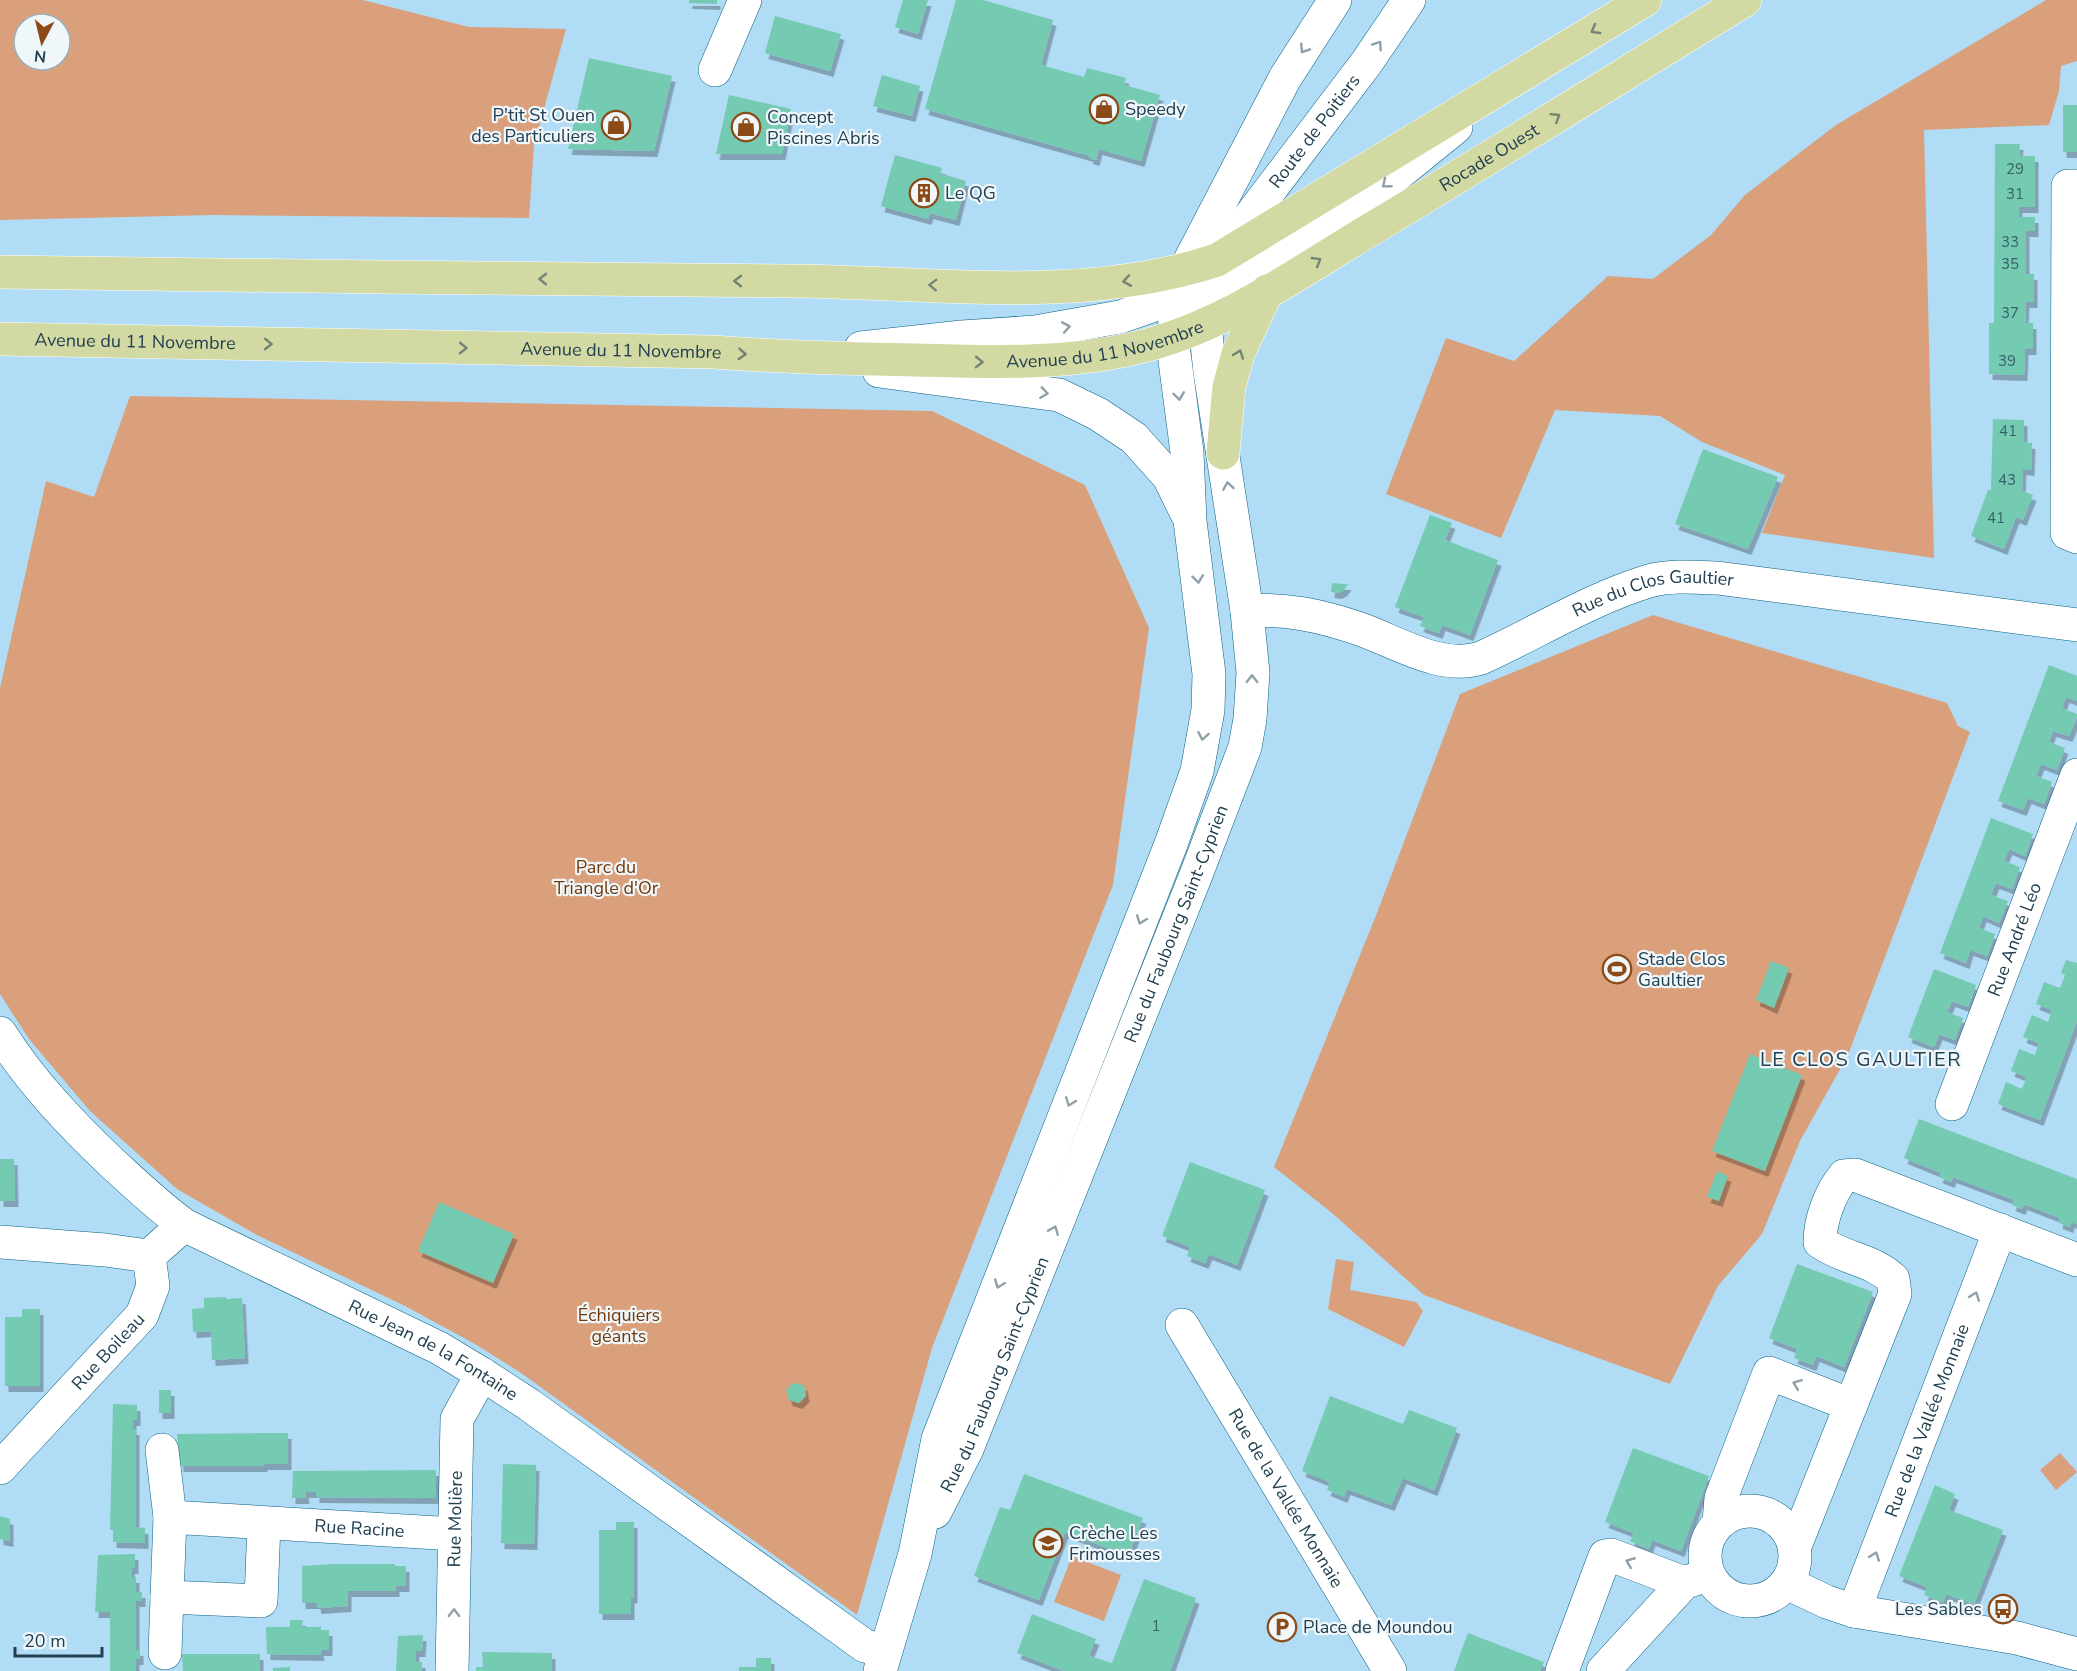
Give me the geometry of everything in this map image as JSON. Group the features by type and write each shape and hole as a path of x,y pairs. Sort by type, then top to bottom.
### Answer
{"main road":[{"path":"1217,260 1646,0"},
{"name":"Rocade Ouest","path":"1202,300 1267,291 1745,0"},
{"name":"Avenue du 11 Novembre","path":"0,339 712,352 778,357 998,362 1074,359 1132,349 1172,338 1202,300 1217,260"},
{"name":"Avenue du 11 Novembre","path":"0,272 811,281 1020,288 1118,283 1202,300"},
{"path":"1223,453 1229,387 1238,354 1267,291"}],"street":[{"path":"715,70 745,0"},
{"path":"1202,300 1285,78 1335,0"},
{"name":"Route de Poitiers","path":"1217,260 1367,62 1409,0"},
{"path":"778,357 962,337 1035,332 1202,300 1377,191 1513,81"},
{"path":"2077,186 2068,186 2067,533 2077,537"},
{"name":"Rue du Faubourg Saint-Cyprien","path":"915,1554 971,1438 1200,867 1245,747 1250,719 1253,674 1247,611 1209,372 1202,300"},
{"name":"Rue du Faubourg Saint-Cyprien","path":"882,1661 915,1554 938,1439 1167,855 1197,771 1208,710 1209,674 1190,521 1187,452 1172,338"},
{"path":"778,357 1059,395 1098,414 1134,438 1169,477 1190,521"},
{"name":"Rue du Clos Gaultier","path":"1247,611 1266,610 1318,616 1436,658 1454,662 1467,662 1481,658 1591,604 1650,581 1686,576 1717,578 2077,625"},
{"name":"Rue André Léo","path":"1952,1104 2077,776"},
{"name":"Rue Jean de la Fontaine","path":"0,1034 32,1078 73,1125 160,1208 184,1225 439,1348 482,1374 528,1404 865,1646 882,1661"},
{"path":"1795,1546 1895,1293 1893,1279 1882,1269 1830,1249 1820,1242 1820,1228 1836,1186 1844,1176 1855,1175 2077,1260"},
{"path":"0,1242 105,1250 149,1256 184,1225"},
{"name":"Rue de la Vallée Monnaie","path":"1854,1611 2000,1230"},
{"name":"Rue Boileau","path":"0,1468 142,1315 153,1286 149,1256"},
{"name":"Rue de la Vallée Monnaie","path":"1182,1325 1390,1671"},
{"path":"1719,1522 1721,1498 1769,1373 1851,1405"},
{"name":"Rue Molière","path":"452,1671 457,1419 482,1374"},
{"path":"162,1450 170,1517 165,1653"},
{"path":"1562,1671 1605,1556 1611,1555 1696,1579 1717,1588 1730,1597 1746,1601 1762,1600 1776,1594 1787,1583 1794,1571 1795,1546 1790,1533 1782,1523 1764,1513 1744,1511 1719,1522 1710,1534 1705,1561 1696,1579 1604,1671"},
{"name":"Rue Racine","path":"170,1517 455,1534"},
{"path":"167,1597 261,1601 264,1523"},
{"path":"1787,1583 1827,1602 1854,1611 2017,1638 2077,1654"}],"green space":[{"path":"0,0 363,0 469,27 566,29 534,145 529,218 212,215 0,220"},
{"path":"2046,0 2077,0 2077,61 2061,66 2059,91 2049,125 1924,130 1934,558 1762,533 1785,475 1702,442 1660,416 1555,410 1501,538 1386,494 1446,338 1514,361 1608,276 1653,279 1711,235 1745,195 1836,125"},
{"name":"Parc du Triangle d'Or","path":"130,396 932,411 1085,485 1149,628 1113,885 932,1348 857,1615 521,1373 475,1344 405,1306 257,1235 177,1189 90,1111 29,1039 0,994 0,688 46,481 94,497"},
{"name":"Stade Clos Gaultier","path":"1653,615 1947,703 1958,726 1970,732 1848,1055 1800,1141 1762,1234 1718,1286 1670,1384 1424,1295 1332,1213 1274,1167 1377,913 1460,694"},
{"path":"1336,1259 1354,1262 1350,1290 1416,1302 1423,1311 1404,1347 1328,1309"},
{"path":"2060,1453 2077,1472 2056,1490 2040,1470"},
{"path":"1072,1556 1121,1575 1104,1621 1054,1602"}],"building":[{"path":"689,0 717,0 717,4 689,3"},
{"path":"903,0 928,0 918,34 895,27"},
{"path":"956,0 983,0 1053,20 1041,65 1084,77 1087,68 1126,78 1124,85 1160,95 1141,161 1099,149 1096,160 1089,158 1090,156 925,109"},
{"path":"775,16 841,34 830,71 765,53"},
{"path":"589,58 672,76 654,151 568,149"},
{"path":"882,75 920,86 912,116 873,106"},
{"path":"729,95 791,109 782,154 716,154"},
{"path":"2063,105 2077,105 2077,152 2063,152"},
{"path":"1995,144 2020,144 2019,156 2035,156 2035,207 2019,207 2019,217 2035,217 2035,231 2026,231 2026,274 2034,274 2034,302 2026,302 2025,323 2033,323 2033,349 2025,349 2024,375 1989,374 1989,323 1994,323"},
{"name":"Le QG","path":"895,155 942,168 940,173 966,181 956,220 930,213 928,219 881,206"},
{"path":"1993,419 2024,420 2024,442 2032,443 2031,470 2023,469 2022,491 2033,495 2023,520 2016,517 2004,549 1971,536 1988,490 1991,490"},
{"path":"1703,449 1778,477 1748,549 1675,524"},
{"path":"1430,515 1452,523 1445,540 1498,560 1470,635 1442,625 1439,633 1420,626 1424,617 1395,607"},
{"path":"1332,583 1348,584 1338,593 1331,592"},
{"path":"2049,665 2077,676 2077,701 2066,697 2062,708 2077,714 2077,717 2069,736 2053,731 2049,742 2065,748 2057,770 2041,764 2036,776 2052,782 2044,804 2028,798 2023,810 1998,801"},
{"path":"1991,818 2033,834 2025,856 2009,849 2004,861 2020,867 2012,889 1996,883 1991,895 2008,901 1999,923 1983,916 1979,928 1995,934 1987,956 1970,950 1966,963 1940,953"},
{"path":"2066,960 2077,963 2077,1021 2040,1120 1998,1104 2006,1082 2022,1089 2027,1077 2011,1071 2019,1049 2035,1055 2039,1043 2023,1037 2032,1015 2048,1022 2052,1010 2036,1004 2044,982 2060,988 2065,975 2061,973"},
{"path":"1771,961 1789,968 1774,1008 1756,1000"},
{"path":"1934,969 1976,985 1968,1007 1952,1001 1947,1012 1963,1018 1955,1040 1939,1034 1934,1047 1908,1037"},
{"path":"1750,1054 1802,1075 1765,1171 1712,1151"},
{"path":"1919,1119 2077,1179 2077,1224 2071,1222 2070,1227 2059,1223 2060,1218 2024,1204 2022,1209 2012,1205 2014,1200 1953,1177 1951,1182 1939,1177 1941,1173 1904,1158"},
{"path":"0,1159 14,1159 15,1201 0,1201"},
{"path":"1190,1162 1265,1190 1237,1265 1209,1254 1205,1263 1187,1256 1190,1247 1162,1236"},
{"path":"1717,1171 1728,1176 1719,1201 1707,1197"},
{"path":"439,1202 514,1234 493,1283 418,1251"},
{"path":"1797,1264 1873,1292 1844,1367 1816,1356 1813,1365 1794,1358 1797,1349 1769,1338"},
{"path":"226,1297 226,1299 242,1298 245,1358 212,1360 211,1331 193,1332 192,1309 204,1308 204,1298"},
{"path":"22,1309 40,1309 40,1386 5,1386 5,1317 22,1317"},
{"path":"793,1383 804,1385 806,1396 799,1403 789,1400 786,1390"},
{"path":"159,1390 171,1390 171,1413 159,1413"},
{"path":"1330,1396 1403,1424 1409,1410 1457,1428 1434,1490 1403,1478 1391,1505 1347,1489 1344,1497 1327,1490 1330,1482 1302,1471"},
{"path":"113,1404 137,1405 137,1420 133,1420 133,1429 136,1429 136,1527 145,1528 145,1543 113,1542 113,1530 110,1530"},
{"path":"288,1433 288,1464 180,1466 177,1434"},
{"path":"1633,1448 1709,1476 1681,1551 1652,1540 1649,1549 1630,1541 1634,1533 1605,1522"},
{"path":"503,1464 536,1465 534,1544 501,1543"},
{"path":"436,1470 436,1498 316,1497 316,1492 305,1492 306,1498 292,1498 293,1471"},
{"path":"1024,1474 1143,1518 1128,1556 1065,1532 1039,1600 974,1576 1000,1507 1010,1510"},
{"path":"1935,1485 1955,1494 1949,1510 2003,1530 1974,1604 1946,1594 1943,1602 1924,1595 1927,1587 1899,1576"},
{"path":"0,1516 10,1519 10,1541 0,1539"},
{"path":"616,1522 634,1522 634,1597 631,1598 631,1614 599,1614 599,1530 616,1530"},
{"path":"135,1554 135,1568 131,1568 132,1577 136,1577 136,1592 142,1592 142,1601 136,1601 136,1650 140,1650 140,1659 136,1659 136,1671 110,1671 110,1612 95,1612 98,1555"},
{"path":"334,1564 406,1566 406,1586 396,1586 396,1591 348,1591 348,1606 318,1608 317,1603 302,1603 302,1566"},
{"path":"1144,1579 1196,1598 1170,1671 1064,1671 1017,1653 1032,1614 1096,1639 1089,1656 1112,1663"},
{"path":"290,1620 303,1620 302,1627 321,1627 321,1630 329,1630 329,1650 320,1650 321,1655 267,1654 266,1627 290,1627"},
{"path":"1468,1633 1544,1662 1540,1671 1454,1671"},
{"path":"423,1635 422,1651 416,1651 416,1662 422,1662 422,1671 396,1671 398,1636"},
{"path":"482,1652 552,1653 552,1671 476,1671 476,1667 483,1667"},
{"path":"182,1654 260,1654 260,1671 183,1671"},
{"path":"756,1658 771,1658 771,1671 739,1671 739,1667 756,1667"},
{"path":"290,1667 290,1671 273,1671 273,1668"}],"place":[{"name":"Speedy","path":"1104,109"},
{"name":"P'tit St Ouen des Particuliers","path":"616,125"},
{"name":"Concept Piscines Abris","path":"746,127"},
{"name":"Le QG","path":"924,193"},
{"name":"Stade Clos Gaultier","path":"1617,969"},
{"name":"Crèche Les Frimousses","path":"1048,1543"},
{"name":"Les Sables","path":"2003,1609"},
{"name":"Place de Moundou","path":"1282,1627"}],"district":[{"name":"LE CLOS GAULTIER","path":"1861,1059"}],"park label":[{"name":"Échiquiers géants","path":"619,1325"}]}
